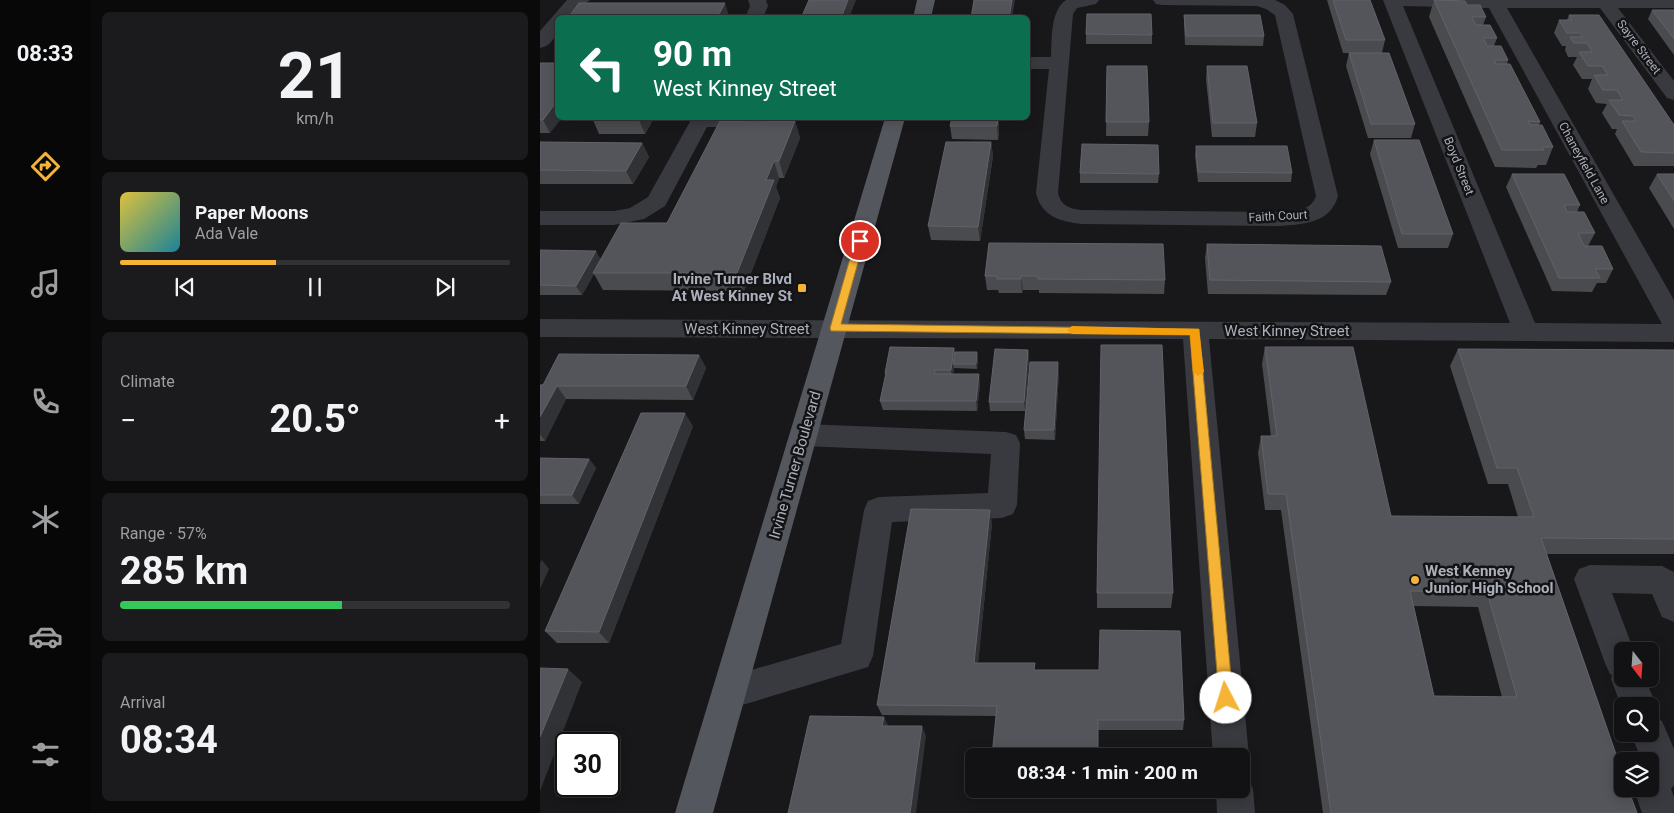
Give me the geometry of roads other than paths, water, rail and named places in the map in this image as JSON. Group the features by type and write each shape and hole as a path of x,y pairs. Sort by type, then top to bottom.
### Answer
{"main road":[{"path":"923,15 926,0"},
{"name":"Irvine Turner Boulevard","path":"694,813 894,120"}],"street":[{"path":"564,15 573,4 581,0"},
{"path":"755,15 759,6 757,0"},
{"name":"Faith Court","path":"1090,0 1071,4 1065,9 1047,193 1048,199 1055,209 1071,216 1082,217 1279,219 1300,217 1318,212 1326,203 1328,196 1284,14 1281,10 1270,4 1258,1 1162,0"},
{"path":"1392,1 1495,3 1604,1 1674,3"},
{"name":"Boyd Street","path":"1392,1 1526,332"},
{"name":"Sayre Street","path":"1604,1 1674,94"},
{"name":"Chaneyfield Lane","path":"1495,3 1674,322"},
{"path":"540,43 555,25"},
{"path":"1030,63 1059,63"},
{"path":"540,218 624,217 645,210 661,196 700,120"},
{"path":"734,120 767,120"},
{"name":"West Kinney Street","path":"540,328 1674,333"},
{"path":"1195,331 1230,748"},
{"path":"729,692 856,656 879,510 1002,505 1006,443 804,435"},
{"path":"1614,642 1590,579 1662,580 1674,607"},
{"path":"1654,742 1668,767 1652,788 1661,813"},
{"path":"1235,798 1236,813"}],"place":[{"name":"Irvine Turner Blvd At West Kinney St","path":"802,288"},
{"name":"West Kenney Junior High School","path":"1415,580"}]}
